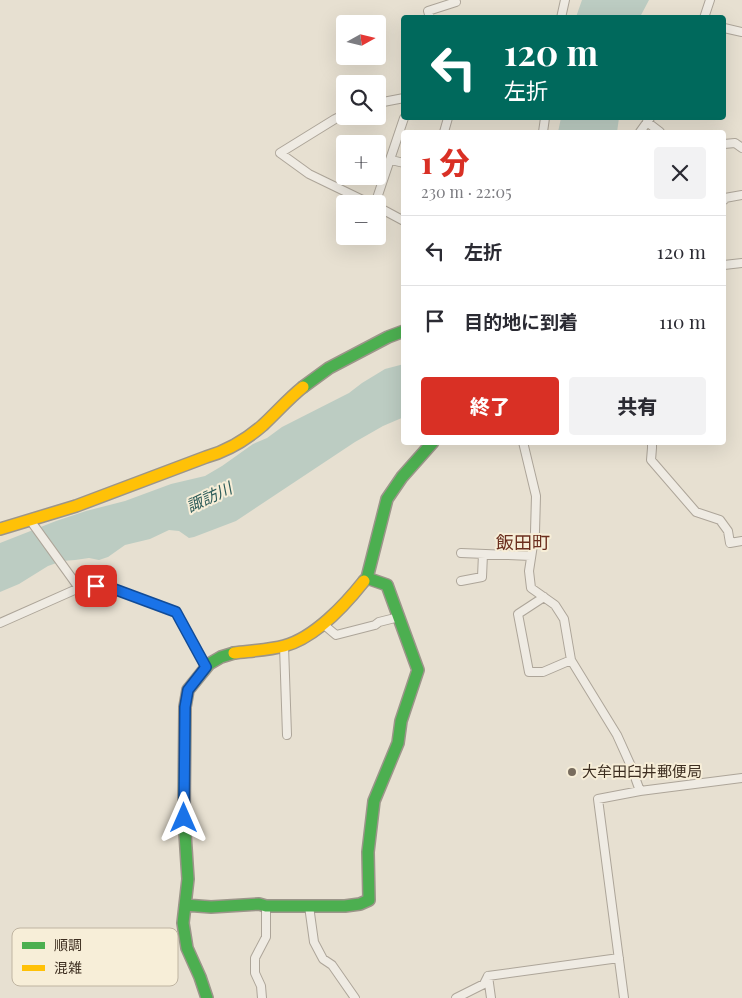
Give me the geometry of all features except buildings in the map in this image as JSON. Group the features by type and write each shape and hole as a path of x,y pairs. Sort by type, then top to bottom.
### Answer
{"street":[{"path":"429,15 428,11 456,2 455,0"},
{"path":"561,15 565,0"},
{"path":"705,15 710,0"},
{"path":"726,28 742,32"},
{"path":"386,101 401,99"},
{"path":"336,118 280,154 309,174 353,195"},
{"path":"379,195 403,120"},
{"path":"648,120 658,130"},
{"path":"726,144 735,143 742,148"},
{"path":"391,160 401,162"},
{"path":"726,198 742,194"},
{"path":"386,211 401,219"},
{"path":"726,265 742,263"},
{"path":"0,529 76,506 206,456 220,453 245,439 263,425 292,396 329,368 401,332"},
{"path":"207,998 187,948 183,923 188,879 184,818 185,707 188,690 206,667 221,657 234,653 284,646 306,637 324,624 355,593 367,578 386,500 402,477 430,445"},
{"path":"524,445 536,496 535,532 529,571 530,588 554,605 564,619 571,660 617,735 640,791"},
{"path":"652,445 651,460 696,512 720,520 728,532 730,543 742,541"},
{"path":"30,520 77,585"},
{"path":"461,553 531,556"},
{"path":"461,581 482,578 482,554"},
{"path":"186,905 211,907 259,904 266,906 345,906 360,904 369,900 368,852 374,800 398,743 400,721 418,670 387,585 367,578"},
{"path":"0,623 77,585 114,589 176,612 206,667"},
{"path":"544,597 518,614 529,672 543,672 571,660"},
{"path":"324,624 336,635 399,617"},
{"path":"284,646 287,735"},
{"path":"624,998 598,798 742,778"},
{"path":"262,998 262,986 255,973 255,958 266,937 266,906"},
{"path":"309,906 314,942 323,959 332,965 355,998"},
{"path":"488,976 619,958"},
{"path":"456,998 484,984 488,976"},
{"path":"488,976 491,998"}],"water":[{"path":"582,0 649,0 641,15 577,15"},
{"path":"561,120 619,120 617,130 558,130"},
{"name":"諏訪川","path":"401,365 401,418 355,442 236,521 189,538 179,531 169,530 150,539 125,545 108,557 99,560 89,558 62,561 48,566 19,584 0,592 0,543 86,511 125,501 171,484 205,476 253,444 349,393 385,369"}],"traffic: fast":[{"path":"303,387 329,368 401,332"},
{"path":"364,581 367,578 387,499 402,477 430,445"},
{"path":"185,905 211,907 259,904 266,906 345,906 360,904 369,900 368,852 374,801 398,743 401,721 418,670 387,585 367,578"},
{"path":"207,998 187,948 183,923 188,879 184,818 185,707 188,690 209,664 221,657 234,653"}],"traffic: slow":[{"path":"0,529 76,506 229,448 257,430 303,387"},
{"path":"234,653 284,646 306,636 328,620 364,581"}],"place":[{"name":"大牟田臼井郵便局","path":"572,772"}],"district":[{"name":"飯田町","path":"523,543"}],"route":[{"path":"96,586 114,589 176,612 206,667 188,690 185,707 184,818"}]}
